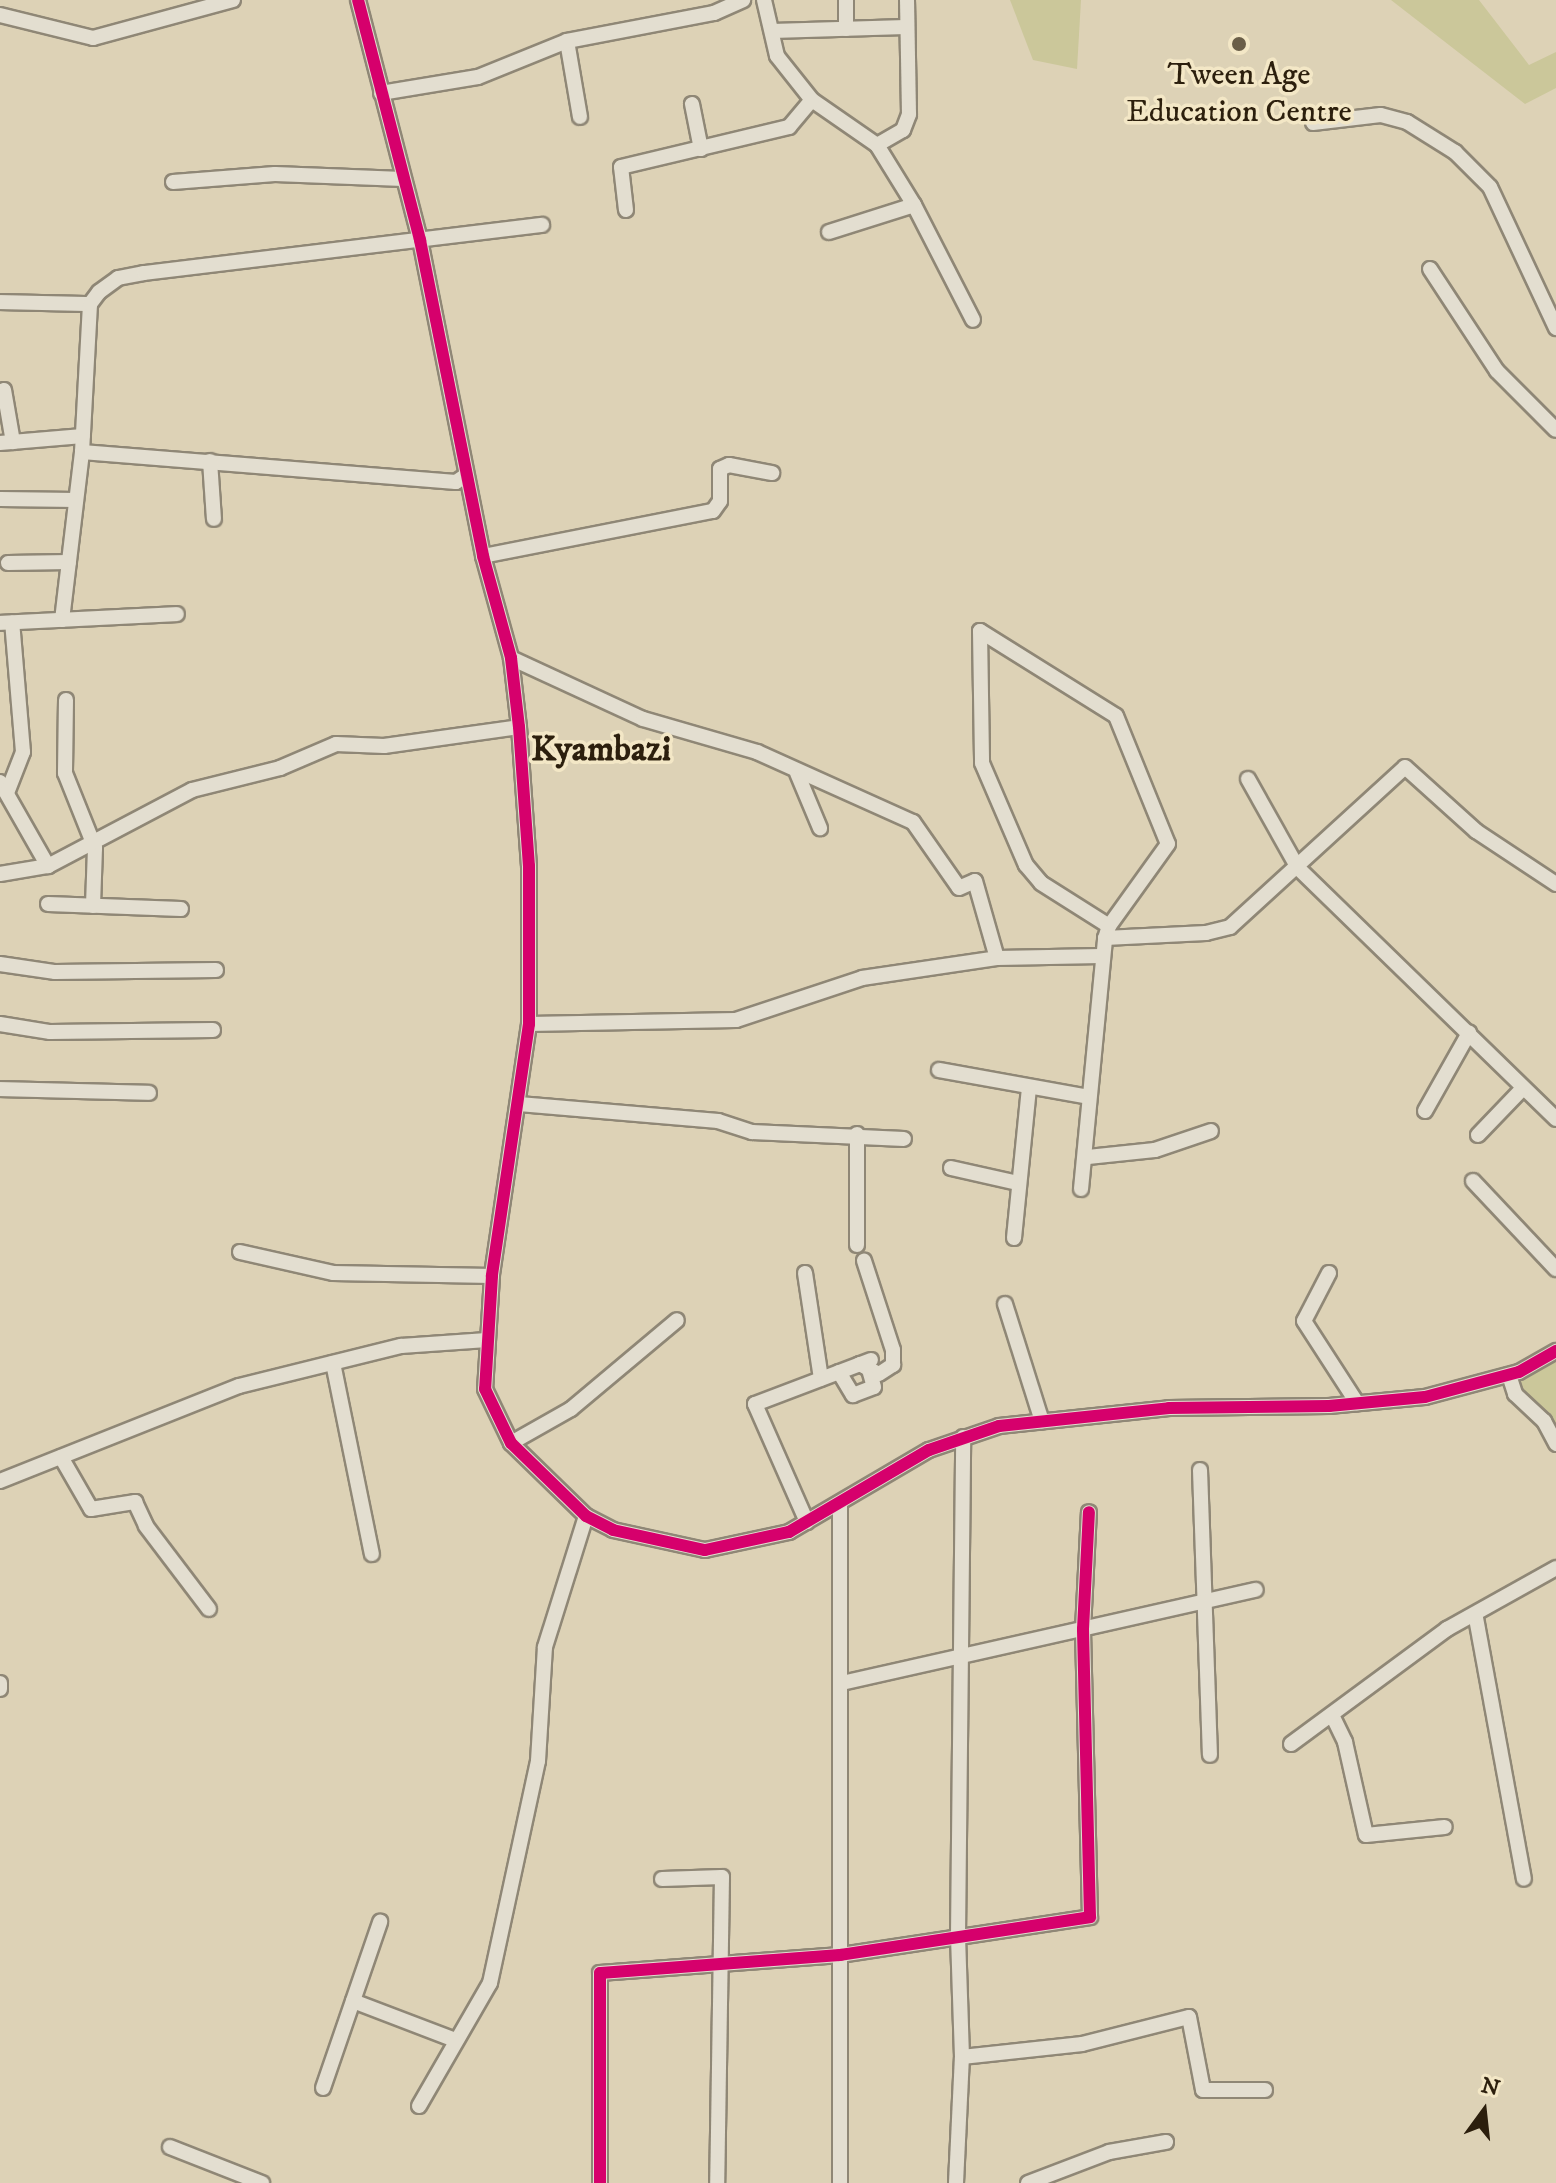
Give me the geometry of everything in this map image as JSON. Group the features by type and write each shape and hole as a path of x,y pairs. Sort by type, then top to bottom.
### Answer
{"street":[{"path":"0,15 93,38 233,0"},
{"path":"358,0 420,240 483,556 511,658 519,727 529,866 529,1024 492,1276 485,1389 511,1443 586,1516 613,1530 705,1550 765,1540 807,1522 929,1450 963,1437 1042,1421 1169,1408 1357,1403 1425,1397 1509,1375 1556,1351"},
{"path":"381,93 478,77 567,41 714,13 743,0"},
{"path":"764,0 777,56 812,100 877,145 914,205 973,320"},
{"path":"846,0 846,29"},
{"path":"877,145 903,130 909,114 907,0"},
{"path":"772,31 906,27"},
{"path":"567,41 580,117"},
{"path":"626,210 621,167 789,127 812,100"},
{"path":"692,104 701,149"},
{"path":"1313,123 1381,115 1407,122 1455,152 1490,187 1556,328"},
{"path":"173,182 275,174 403,179"},
{"path":"829,232 914,205"},
{"path":"62,620 82,452 90,304 118,278 542,225"},
{"path":"1430,269 1497,371 1556,430"},
{"path":"0,302 90,304"},
{"path":"4,390 7,443 83,436"},
{"path":"82,452 456,482 466,475"},
{"path":"210,461 214,519"},
{"path":"483,556 713,511 720,501 720,469 729,465 772,473"},
{"path":"0,499 76,500"},
{"path":"8,563 69,562"},
{"path":"48,866 4,788 23,752 6,623 177,614"},
{"path":"1081,1189 1088,1157 1089,1097 1101,956 1107,932 1168,844 1116,716 980,631 982,763 1026,865 1041,883 1107,932 1206,933 1230,927 1405,767 1476,831 1556,884"},
{"path":"511,658 643,719 757,752 797,773 913,822 959,888 975,881 997,958"},
{"path":"66,700 65,773 89,843 95,848 93,906"},
{"path":"0,874 48,866 192,790 280,768 336,744 384,746 519,727"},
{"path":"797,773 820,828"},
{"path":"1248,779 1298,868 1556,1119"},
{"path":"48,904 181,909"},
{"path":"529,1024 736,1020 862,978 997,958 1101,956"},
{"path":"0,964 55,972 216,970"},
{"path":"0,1024 50,1032 213,1030"},
{"path":"1425,1111 1469,1033"},
{"path":"939,1070 1029,1089 1089,1097"},
{"path":"1478,1135 1523,1088"},
{"path":"0,1089 149,1093"},
{"path":"1014,1238 1029,1089"},
{"path":"519,1104 718,1121 752,1132 857,1134 904,1139"},
{"path":"1088,1157 1155,1150 1211,1131"},
{"path":"857,1134 857,1245"},
{"path":"951,1168 1018,1183"},
{"path":"1473,1181 1556,1269"},
{"path":"240,1252 333,1273 492,1276"},
{"path":"864,1261 893,1350 893,1365 879,1374 866,1362"},
{"path":"805,1273 821,1379"},
{"path":"1329,1273 1304,1321 1357,1403"},
{"path":"1005,1304 1042,1421"},
{"path":"511,1443 571,1409 677,1320"},
{"path":"0,1481 239,1386 401,1346 487,1340"},
{"path":"807,1522 755,1404 866,1362"},
{"path":"839,1372 853,1395 874,1387 866,1362"},
{"path":"333,1363 372,1554"},
{"path":"1509,1375 1515,1394 1544,1421 1556,1444"},
{"path":"956,2183 962,2057 958,1936 965,1657 963,1437"},
{"path":"61,1457 91,1509 135,1502 146,1526 209,1609"},
{"path":"1200,1470 1208,1601 1205,1680 1210,1755"},
{"path":"840,1505 840,2183"},
{"path":"600,2183 600,1973 840,1955 1090,1917 1083,1629 1089,1512"},
{"path":"419,2106 490,1983 538,1761 545,1647 586,1516"},
{"path":"1291,1744 1447,1629 1476,1618 1556,1568"},
{"path":"842,1683 1256,1590"},
{"path":"1476,1618 1524,1879"},
{"path":"1332,1715 1345,1742 1366,1835 1445,1827"},
{"path":"662,1879 722,1877 724,1964 717,2183"},
{"path":"323,2088 380,1922"},
{"path":"353,2001 455,2040"},
{"path":"962,2057 1082,2044 1189,2017 1203,2090 1265,2090"},
{"path":"1028,2183 1109,2152 1166,2142"},
{"path":"170,2147 262,2183"}],"shaded area":[{"path":"1010,0 1081,0 1077,69 1033,60"},
{"path":"1391,0 1479,0 1529,65 1556,52 1556,88 1525,104"},
{"path":"1556,1359 1556,1433 1520,1392 1520,1382"}],"cycle path":[{"path":"358,0 420,240 483,556 511,658 519,727 529,866 529,1024 492,1276 485,1389 511,1443 586,1516 613,1530 705,1550 789,1532 929,1450 999,1426 1169,1408 1329,1406 1425,1397 1519,1372 1556,1351"},
{"path":"600,2183 600,1973 840,1955 1090,1917 1083,1629 1089,1512"}],"place":[{"name":"Tween Age Education Centre","path":"1239,44"}],"district":[{"name":"Kyambazi","path":"601,750"}]}
